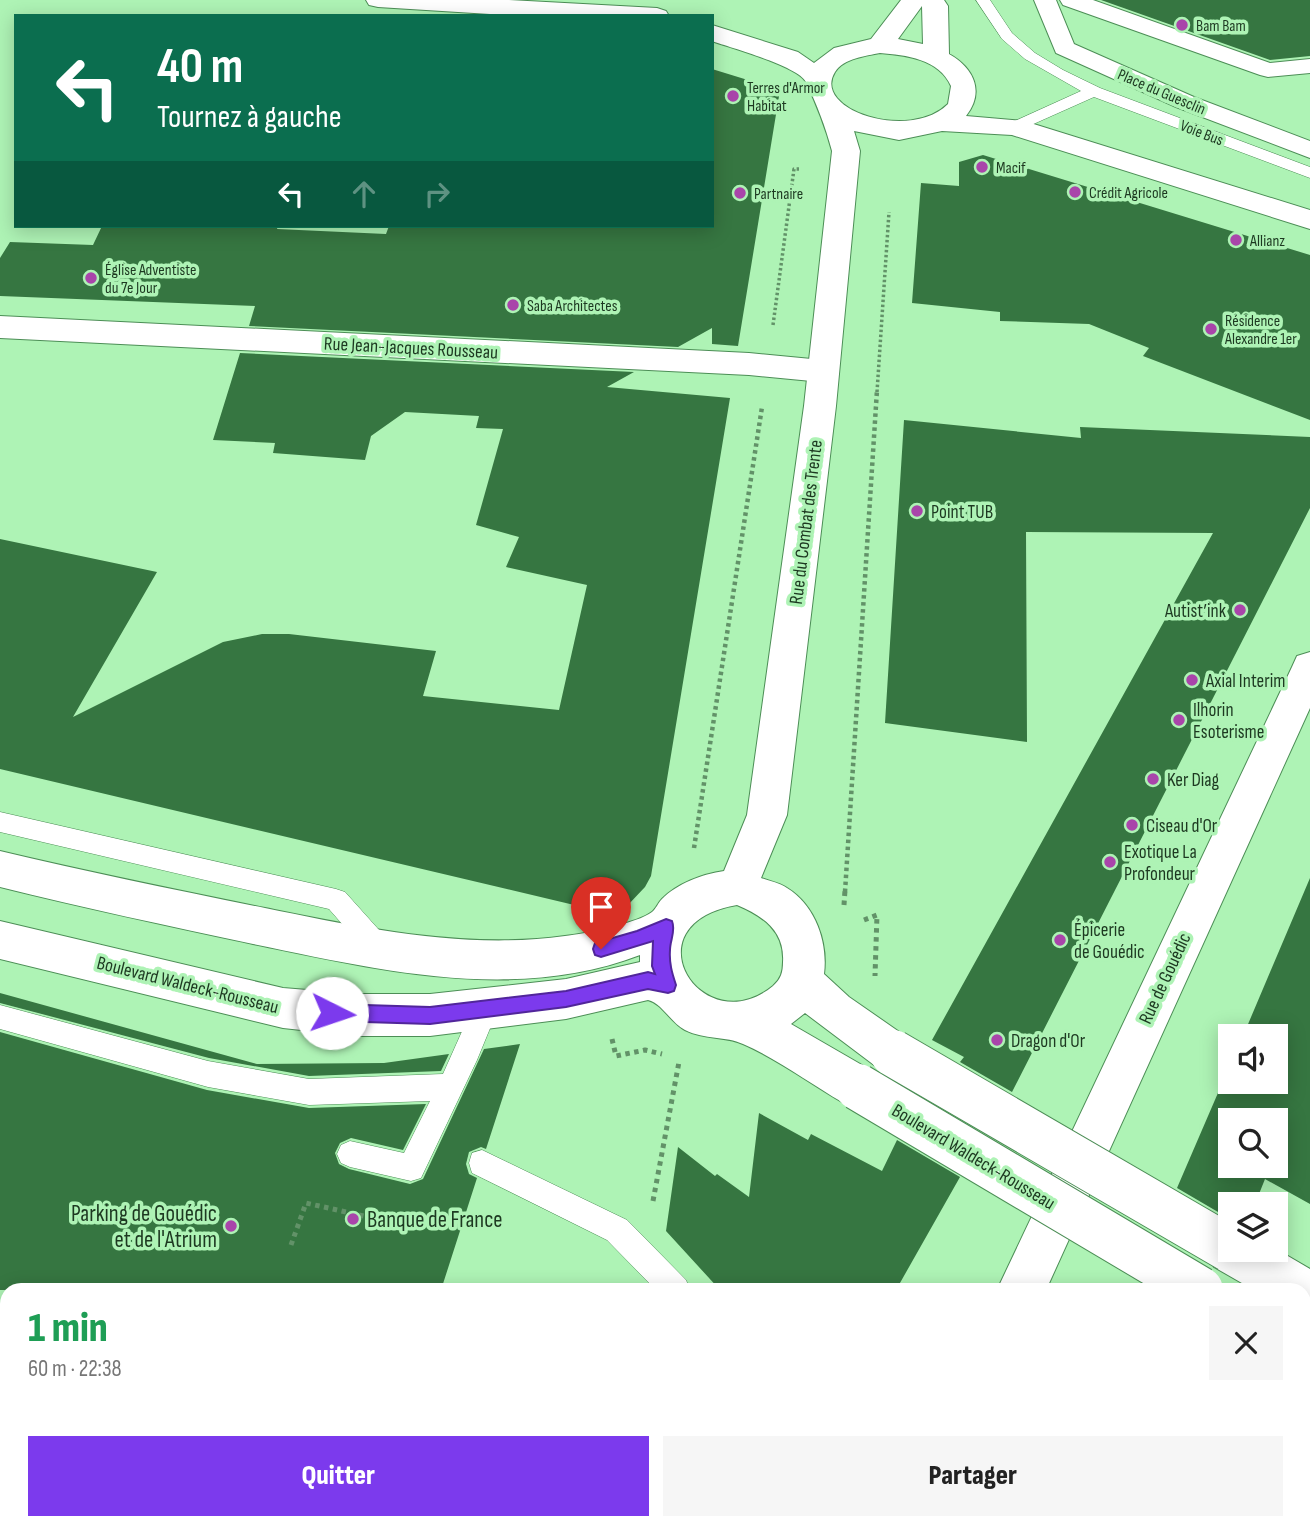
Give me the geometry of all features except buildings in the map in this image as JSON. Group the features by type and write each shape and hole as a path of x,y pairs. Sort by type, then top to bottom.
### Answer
{"main road":[{"path":"378,0 622,14"},
{"path":"880,45 914,0"},
{"path":"932,0 935,6 936,57"},
{"path":"714,34 824,69"},
{"path":"940,123 954,114 962,102 964,90 960,78 951,66 936,57 900,46 880,45 852,50 824,69 818,90 824,103 836,114 857,124 882,131 912,130 940,123 1014,127 1310,220"},
{"path":"964,90 1014,127"},
{"name":"Rue du Combat des Trente","path":"737,887 767,815 822,371 845,158 836,114"},
{"path":"845,158 882,131"},
{"name":"Rue Jean-Jacques Rousseau","path":"0,327 768,366 822,371"},
{"name":"Rue de Gouédic","path":"1024,1283 1310,667"},
{"path":"0,869 381,951 475,961 557,958 640,939 676,914 712,889 737,887 756,891 774,900 798,925 805,945 806,964 802,982 790,1001 772,1015 748,1023 725,1023 701,1016 683,1003 668,985 661,966 661,946 676,914"},
{"name":"Boulevard Waldeck-Rousseau","path":"0,940 283,1008 356,1015 430,1015 566,999 648,980 668,985"},
{"path":"802,982 834,1011 892,1053 1218,1241"},
{"name":"Boulevard Waldeck-Rousseau","path":"748,1023 1187,1283"},
{"path":"1253,1262 1288,1283"}],"street":[{"name":"Place du Guesclin","path":"1045,0 1064,48 1185,102 1310,150"},
{"path":"1071,0 1268,70 1310,66"}],"lane":[{"name":"Voie Bus","path":"984,0 1007,36 1030,56 1094,91 1310,173"},
{"path":"1014,127 1094,91"},
{"path":"0,822 335,900 381,951"},
{"path":"350,1154 411,1168 442,1128 451,1087 485,1009"},
{"path":"0,1017 208,1074 309,1092 451,1087"},
{"path":"482,1163 617,1230 669,1283"}],"path":[{"path":"676,914 768,366 794,169 845,158 891,188 844,905 798,925"},
{"path":"864,920 877,915 875,984"},
{"path":"611,1034 616,1056 645,1050 668,1055"},
{"path":"653,1202 680,1057"},
{"path":"291,1245 306,1203 377,1219"}],"place":[{"name":"Bam Bam","path":"1182,25"},
{"name":"Terres d'Armor Habitat","path":"733,96"},
{"name":"Macif","path":"982,167"},
{"name":"Crédit Agricole","path":"1075,192"},
{"name":"Partnaire","path":"740,193"},
{"name":"Allianz","path":"1236,240"},
{"name":"Église Adventiste du 7e Jour","path":"91,278"},
{"name":"Saba Architectes","path":"513,305"},
{"name":"Résidence Alexandre 1er","path":"1211,329"},
{"name":"Point TUB","path":"917,511"},
{"name":"Autist’ink","path":"1240,610"},
{"name":"Axial Interim","path":"1192,680"},
{"name":"Ilhorin Esoterisme","path":"1179,720"},
{"name":"Ker Diag","path":"1153,779"},
{"name":"Ciseau d'Or","path":"1132,825"},
{"name":"Exotique La Profondeur","path":"1110,862"},
{"name":"Épicerie de Gouédic","path":"1060,940"},
{"name":"Dragon d'Or","path":"997,1040"},
{"name":"Banque de France","path":"353,1219"},
{"name":"Parking de Gouédic et de l'Atrium","path":"231,1226"}],"route":[{"path":"332,1013 430,1015 566,999 648,980 668,985 661,966 661,946 666,926 640,939 601,949"}]}
